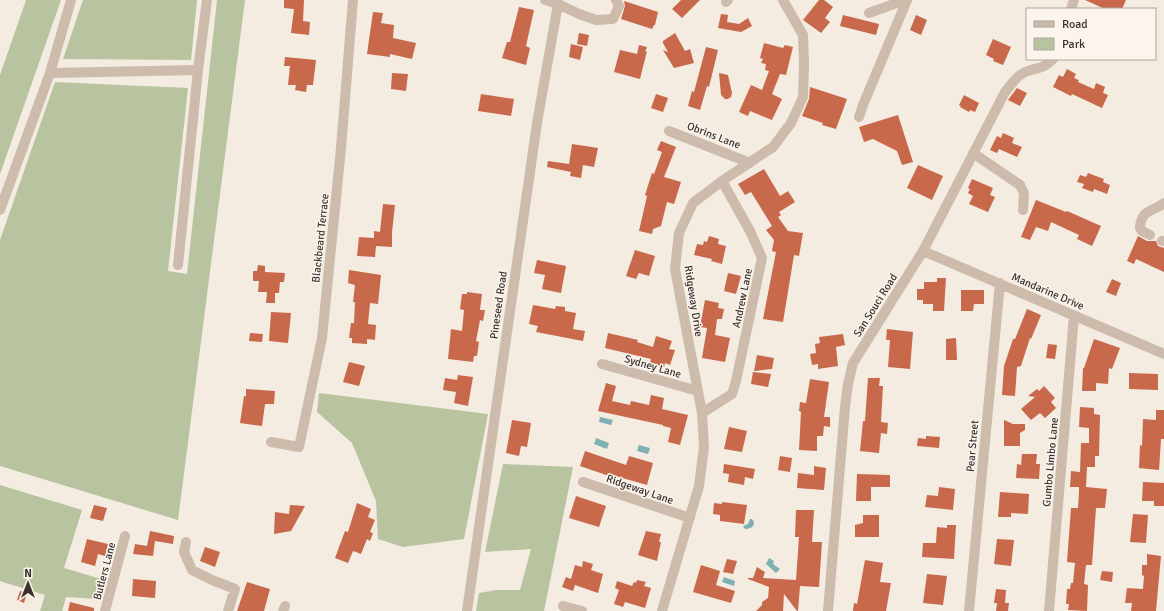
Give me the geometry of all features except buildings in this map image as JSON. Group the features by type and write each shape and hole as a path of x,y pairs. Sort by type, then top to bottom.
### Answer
{"street":[{"path":"0,210 50,73 72,0"},
{"path":"178,265 198,70 207,0"},
{"name":"Blackbeard Terrace","path":"272,442 299,447 322,338 341,148 353,0"},
{"path":"545,0 596,20 613,19 619,6 616,0"},
{"name":"Ridgeway Drive","path":"662,611 699,486 703,455 702,413 675,269 679,233 693,203 722,181 773,147 791,123 803,97 803,35 783,0"},
{"path":"869,13 906,0"},
{"path":"859,117 906,0"},
{"name":"Pineseed Road","path":"467,611 535,131 558,4"},
{"name":"San Souci Road","path":"828,611 845,407 853,363 923,251 1005,92 1015,78 1024,72 1045,67 1052,60"},
{"path":"50,73 198,70"},
{"name":"Obrins Lane","path":"669,131 750,163"},
{"path":"973,153 1020,185 1024,193 1023,210"},
{"name":"Andrew Lane","path":"702,413 732,394 762,258 750,231 722,181"},
{"path":"1150,235 1142,231 1140,228 1140,222 1143,215 1164,203"},
{"name":"Mandarine Drive","path":"923,251 1164,354"},
{"name":"Pear Street","path":"969,611 1000,283"},
{"name":"Gumbo Limbo Lane","path":"1049,611 1074,316"},
{"name":"Sydney Lane","path":"602,364 698,391"},
{"name":"Ridgeway Lane","path":"584,482 690,518"},
{"name":"Butlers Lane","path":"105,611 126,536"},
{"path":"186,542 184,552 192,570 235,589 228,611"},
{"path":"563,606 582,611"}],"green space":[{"path":"26,0 61,0 0,174 0,75"},
{"path":"83,0 197,0 191,60 63,59"},
{"path":"217,0 245,0 178,520 0,466 0,240 55,82 188,88 168,271 187,274"},
{"path":"319,393 488,414 464,539 403,547 378,539 376,501 352,443 317,412"},
{"path":"503,464 573,467 544,611 476,611 479,593 496,590 520,590 531,549 485,552"},
{"path":"0,485 82,510 64,568 101,579 96,599 66,597 62,611 40,611 45,595 0,581"}],"water":[{"path":"600,417 613,420 611,425 599,422"},
{"path":"596,438 609,443 607,449 594,444"},
{"path":"639,445 650,448 648,454 637,451"},
{"path":"750,519 754,522 753,525 750,528 745,529 743,526 748,524"},
{"path":"769,558 774,561 773,564 780,569 776,573 766,564"},
{"path":"724,577 735,581 734,586 722,582"}]}
